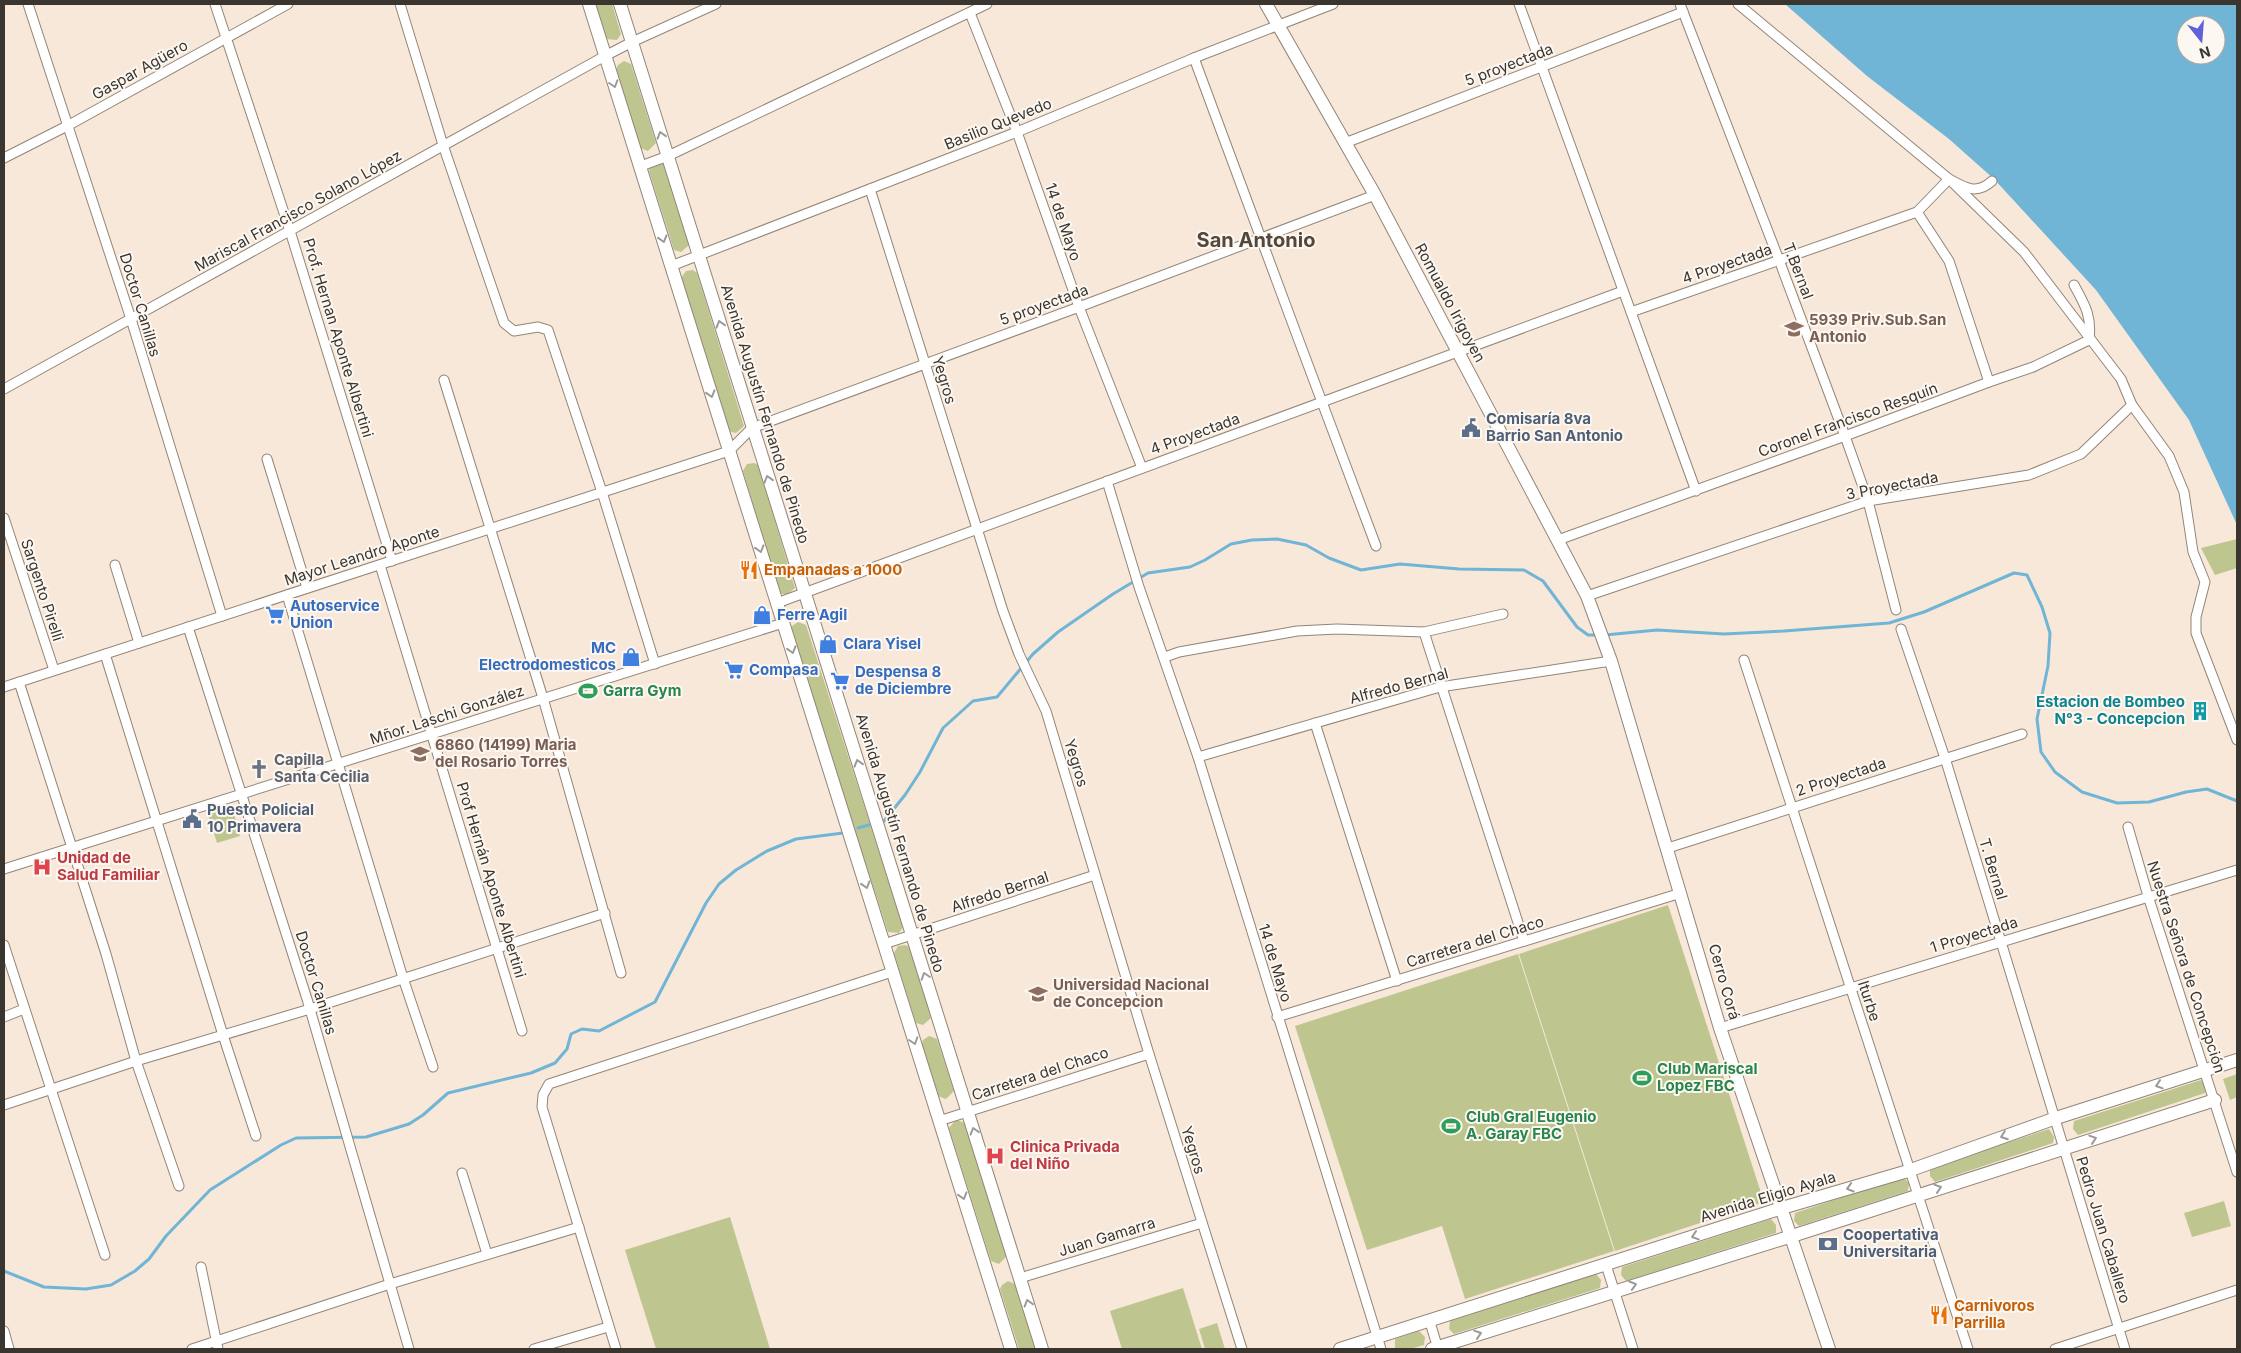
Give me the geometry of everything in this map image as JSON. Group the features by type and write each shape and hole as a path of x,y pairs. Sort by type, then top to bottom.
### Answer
{"street":[{"name":"Doctor Canillas","path":"28,4 69,124 131,319 222,616"},
{"path":"215,4 226,39"},
{"name":"Gaspar Agüero","path":"4,158 288,4"},
{"path":"400,4 443,145 504,323 514,331 538,327 548,330 602,492 655,664"},
{"path":"588,4 641,166 1011,1349"},
{"name":"Avenida Augustín Fernando de Pinedo","path":"620,4 1042,1349"},
{"name":"Mariscal Francisco Solano López","path":"4,389 605,56 716,4"},
{"path":"641,166 668,156 987,4"},
{"name":"Romualdo Irigoyen","path":"1266,4 1375,195 1587,596 1596,622"},
{"name":"Basilio Quevedo","path":"671,266 1017,132 1194,58 1333,4"},
{"path":"1519,4 1696,490"},
{"path":"1738,4 1949,179 2024,252 2089,340 2121,379 2132,405 2169,456 2184,492 2193,552 2205,582 2196,618 2196,633 2237,740"},
{"name":"5 proyectada","path":"1345,143 1541,67 1682,8"},
{"name":"T.Bernal","path":"1682,8 1845,436 1868,502 1896,610"},
{"name":"14 de Mayo","path":"970,13 1017,132 1079,307 1142,468"},
{"name":"Prof. Hernan Aponte Albertini","path":"226,39 290,231 392,561"},
{"path":"1194,58 1376,546"},
{"path":"1949,179 1964,188 1976,191 1986,187 1992,181"},
{"path":"1949,179 1917,212 1949,261 1989,382"},
{"name":"Yegros","path":"870,189 1003,612 1046,711 1149,1054 1242,1349"},
{"name":"5 proyectada","path":"729,451 752,428 1375,195"},
{"name":"4 Proyectada","path":"1631,312 1917,212"},
{"path":"2074,285 2087,310 2091,325 2089,340"},
{"name":"4 Proyectada","path":"777,603 1623,291"},
{"name":"Coronel Francisco Resquín","path":"1558,540 1989,382 2033,368 2089,340"},
{"path":"444,380 543,698 621,973"},
{"name":"3 Proyectada","path":"1587,596 1868,502 2029,475 2081,454 2132,405"},
{"name":"Mayor Leandro Aponte","path":"4,687 729,451"},
{"path":"267,459 307,588"},
{"name":"14 de Mayo","path":"1107,481 1139,586 1198,757 1277,1017 1380,1343"},
{"name":"Sargento Pirelli","path":"4,518 54,670"},
{"path":"115,564 139,643"},
{"name":"Prof Hernán Aponte Albertini","path":"380,565 522,1031"},
{"path":"287,595 403,978 434,1067"},
{"path":"1165,657 1179,652 1297,631 1337,629 1424,632 1502,614"},
{"name":"Mñor. Laschi González","path":"4,869 783,622"},
{"name":"Cerro Corá","path":"1596,622 1611,661 1720,1028 1829,1349"},
{"name":"Doctor Canillas","path":"188,627 310,1009 352,1147 409,1349"},
{"name":"T. Bernal","path":"1901,629 1945,758 2056,1118"},
{"path":"1424,632 1440,687 1524,941"},
{"path":"105,654 256,1136"},
{"name":"Iturbe","path":"1744,660 1908,1171 1918,1194 1968,1349"},
{"name":"Alfredo Bernal","path":"1198,757 1440,687 1611,661"},
{"path":"19,682 106,954 136,1061 179,1186"},
{"path":"1315,723 1396,980"},
{"name":"2 Proyectada","path":"1668,848 2022,734"},
{"name":"Nuestra Señora de Concepción","path":"2128,827 2148,896 2237,1172"},
{"name":"1 Proyectada","path":"1720,1028 2237,870"},
{"name":"Alfredo Bernal","path":"884,944 1095,875"},
{"name":"Carretera del Chaco","path":"1277,1017 1681,894"},
{"path":"4,1105 136,1061 310,1009 605,913"},
{"path":"4,945 105,1255"},
{"path":"616,1349 542,1107 543,1095 549,1084 892,972"},
{"path":"4,1017 24,1009"},
{"name":"Carretera del Chaco","path":"939,1120 1149,1054"},
{"name":"Avenida Eligio Ayala","path":"1340,1349 1380,1343 1430,1322 1782,1208 1908,1171 2056,1118 2237,1060"},
{"path":"1430,1322 1436,1349 2215,1100"},
{"name":"Pedro Juan Caballero","path":"2056,1118 2125,1349"},
{"path":"462,1173 487,1254"},
{"name":"Juan Gamarra","path":"1020,1278 1202,1223"},
{"path":"192,1349 217,1346 390,1284 580,1227"},
{"path":"1606,1265 1633,1349"},
{"path":"201,1267 217,1346"},
{"path":"2056,1349 2237,1290"},
{"path":"534,1349 608,1327"},
{"path":"4,1331 8,1349"}],"green space":[{"path":"595,4 612,4 621,34 617,40 606,39"},
{"path":"624,61 631,64 656,143 648,151 640,148 616,69"},
{"path":"661,163 665,165 689,245 681,252 674,250 649,171 651,166"},
{"path":"693,270 697,273 744,426 736,433 728,431 681,278 686,271"},
{"path":"754,463 758,465 795,588 787,595 780,593 743,471 747,464"},
{"path":"2237,539 2237,568 2215,575 2201,548"},
{"path":"798,622 806,625 807,628 903,927 899,933 888,932 790,630"},
{"path":"232,806 240,836 217,843 208,814"},
{"name":"Club Mariscal Lopez FBC","path":"1668,905 1764,1202 1615,1251 1519,954"},
{"path":"905,945 910,947 931,1018 923,1025 916,1023 894,953 898,946"},
{"name":"Club Gral Eugenio A. Garay FBC","path":"1518,954 1614,1251 1465,1299 1442,1226 1367,1250 1295,1026"},
{"path":"929,1036 937,1039 954,1091 946,1099 938,1096 922,1044 923,1040"},
{"path":"2237,1074 2237,1097 2230,1100 2223,1079"},
{"path":"2201,1080 2206,1085 2205,1093 2078,1135 2073,1129 2074,1121"},
{"path":"957,1120 965,1123 1007,1256 999,1264 991,1261 949,1128"},
{"path":"2049,1129 2054,1137 2053,1143 1935,1182 1930,1176 1930,1168"},
{"path":"1903,1177 1909,1183 1908,1191 1799,1226 1794,1221 1795,1213"},
{"path":"2224,1201 2231,1226 2192,1237 2184,1213"},
{"path":"730,1217 770,1349 656,1349 625,1250"},
{"path":"1771,1219 1776,1225 1776,1233 1626,1281 1621,1275 1622,1267"},
{"path":"1596,1274 1601,1280 1600,1288 1454,1334 1449,1329 1450,1321"},
{"path":"1008,1281 1015,1284 1036,1349 1019,1349 1000,1289"},
{"path":"1183,1288 1202,1349 1122,1349 1110,1311"},
{"path":"1217,1323 1225,1349 1205,1349 1199,1329"},
{"path":"1419,1331 1425,1337 1424,1345 1410,1349 1395,1349 1395,1339"}],"water":[{"path":"1785,4 2237,4 2237,525 2189,420 2096,290 1994,179 1949,139 1867,76"}],"waterway":[{"path":"884,821 905,795 920,772 943,728 973,701 997,697 1033,654 1058,632 1113,594 1148,573 1190,567 1231,544 1252,540 1277,539 1306,545 1329,558 1361,570 1400,564 1459,569 1524,570 1543,581 1577,627 1588,635 1599,635"},
{"path":"1605,635 1657,630 1724,634 1889,623 1924,612 2014,573 2027,575 2042,607 2050,633 2048,666 2037,719 2041,752 2055,772 2082,792 2117,803 2149,802 2186,792 2207,789 2237,801"},
{"path":"858,828 869,825"},
{"path":"4,1271 44,1287 86,1289 111,1285 135,1271 149,1259 166,1236 210,1190 281,1145 296,1138 366,1137 409,1124 423,1115 448,1093 531,1073 555,1063 567,1049 571,1034 582,1029 599,1031 655,1002 706,903 719,884 736,870 767,851 796,839 843,833"}],"place":[{"name":"5939 Priv.Sub.San Antonio","path":"1794,329"},
{"name":"Comisaría 8va Barrio San Antonio","path":"1471,428"},
{"name":"Empanadas a 1000","path":"749,570"},
{"name":"Autoservice Union","path":"275,615"},
{"name":"Ferre Agil","path":"762,615"},
{"name":"Clara Yisel","path":"828,644"},
{"name":"MC Electrodomesticos","path":"631,657"},
{"name":"Compasa","path":"734,670"},
{"name":"Despensa 8 de Diciembre","path":"840,681"},
{"name":"Garra Gym","path":"588,691"},
{"name":"Estacion de Bombeo N°3 - Concepcion","path":"2200,711"},
{"name":"6860 (14199) Maria del Rosario Torres","path":"420,754"},
{"name":"Capilla Santa Cecilia","path":"259,769"},
{"name":"Puesto Policial 10 Primavera","path":"192,819"},
{"name":"Unidad de Salud Familiar","path":"42,867"},
{"name":"Universidad Nacional de Concepcion","path":"1038,994"},
{"name":"Club Mariscal Lopez FBC","path":"1642,1078"},
{"name":"Club Gral Eugenio A. Garay FBC","path":"1451,1126"},
{"name":"Clinica Privada del Niño","path":"995,1156"},
{"name":"Coopertativa Universitaria","path":"1828,1244"},
{"name":"Carnivoros Parrilla","path":"1939,1315"}],"district":[{"name":"San Antonio","path":"1256,240"}]}
